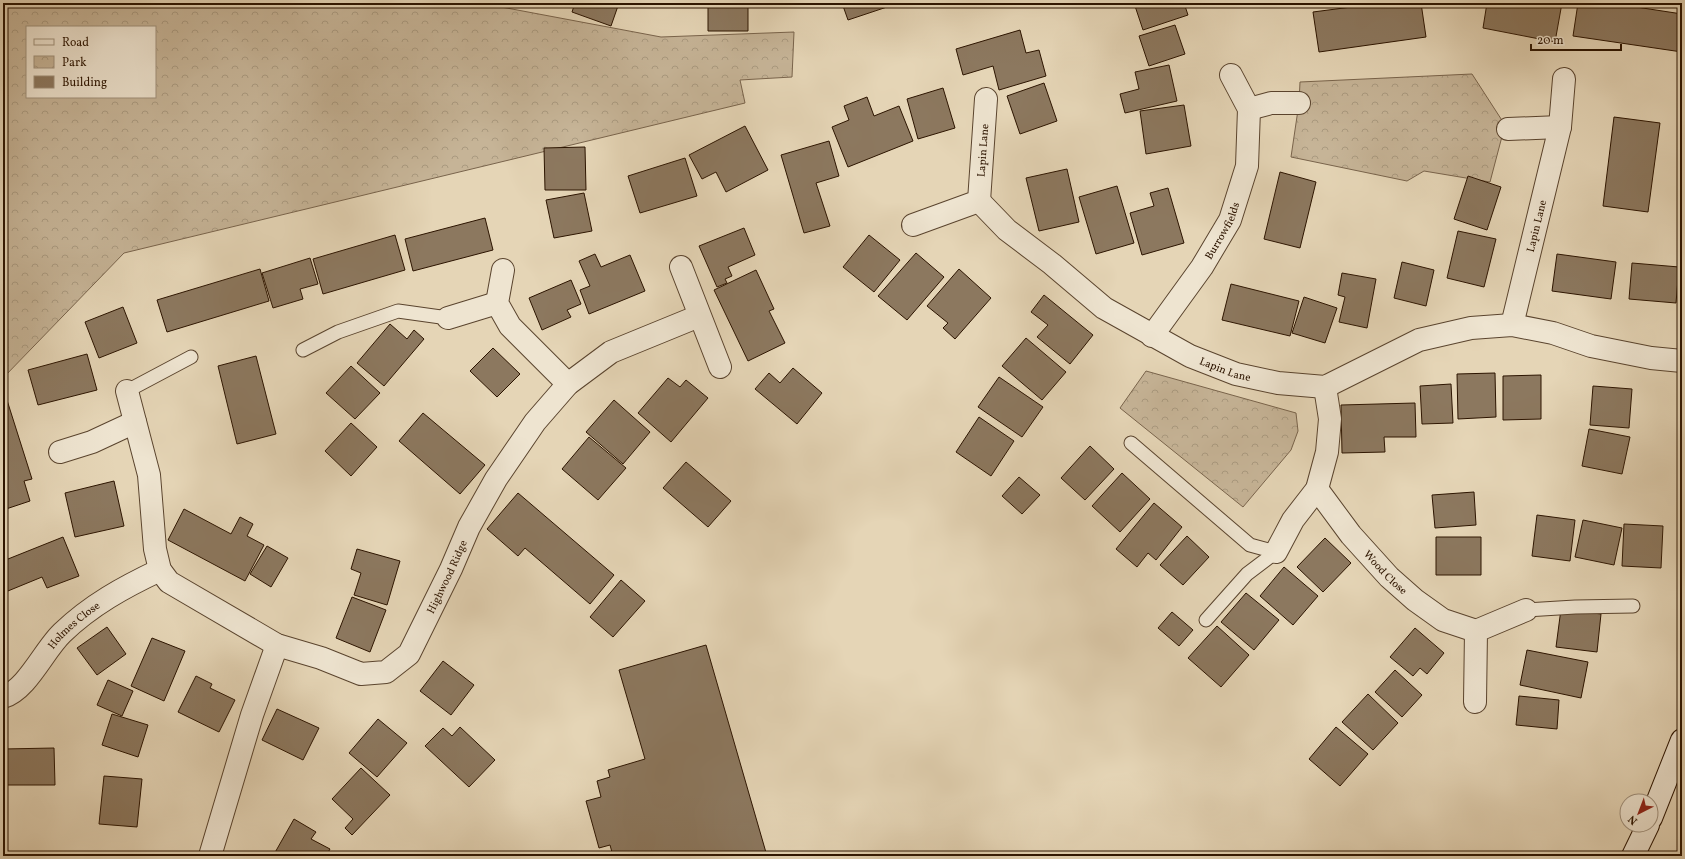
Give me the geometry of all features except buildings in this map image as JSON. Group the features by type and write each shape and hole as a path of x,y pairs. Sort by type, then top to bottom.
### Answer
{"street":[{"name":"Burrowfields","path":"1152,336 1202,267 1230,220 1247,166 1249,109 1231,75"},
{"name":"Lapin Lane","path":"1512,325 1560,127 1564,79"},
{"name":"Lapin Lane","path":"986,99 979,201 1007,230 1052,264 1104,308 1190,356 1236,374 1278,384 1325,386 1419,340 1471,328 1512,325 1553,333 1591,346 1651,358 1682,361"},
{"path":"1249,109 1271,103 1299,103"},
{"path":"1508,129 1560,127"},
{"path":"913,225 979,201"},
{"path":"680,267 720,367"},
{"path":"503,270 497,304 510,326 568,384"},
{"path":"448,318 497,304"},
{"name":"Highwood Ridge","path":"127,391 149,475 155,549 160,570 169,582 277,645 321,658 361,674 386,672 408,654 451,569 468,527 496,479 534,422 568,384 611,352 699,316"},
{"path":"1276,552 1293,520 1317,489 1327,452 1330,419 1325,386"},
{"path":"60,452 92,442 135,422"},
{"name":"Wood Close","path":"1317,489 1351,535 1389,577 1415,600 1443,620 1476,630"},
{"name":"Holmes Close","path":"3,697 7,696 22,684 61,634 95,605 128,585 160,570"},
{"path":"1475,702 1476,630 1526,610"},
{"path":"210,856 252,715 277,645"},
{"path":"1659,798 1682,740"},
{"path":"1633,856 1644,833"}],"lane":[{"path":"303,350 338,332 398,311 448,318"},
{"name":"Highwood Ridge","path":"127,391 191,357"},
{"path":"1131,443 1250,545 1276,552"},
{"path":"1206,620 1247,574 1276,552"},
{"path":"1526,610 1633,606"}],"green space":[{"path":"3,3 480,3 661,37 794,32 792,77 740,80 745,103 124,253 3,378"},
{"path":"1472,74 1505,125 1490,182 1424,171 1407,181 1291,157 1299,103 1300,82"},
{"path":"1146,371 1296,413 1298,431 1291,450 1243,507 1120,408"}]}
